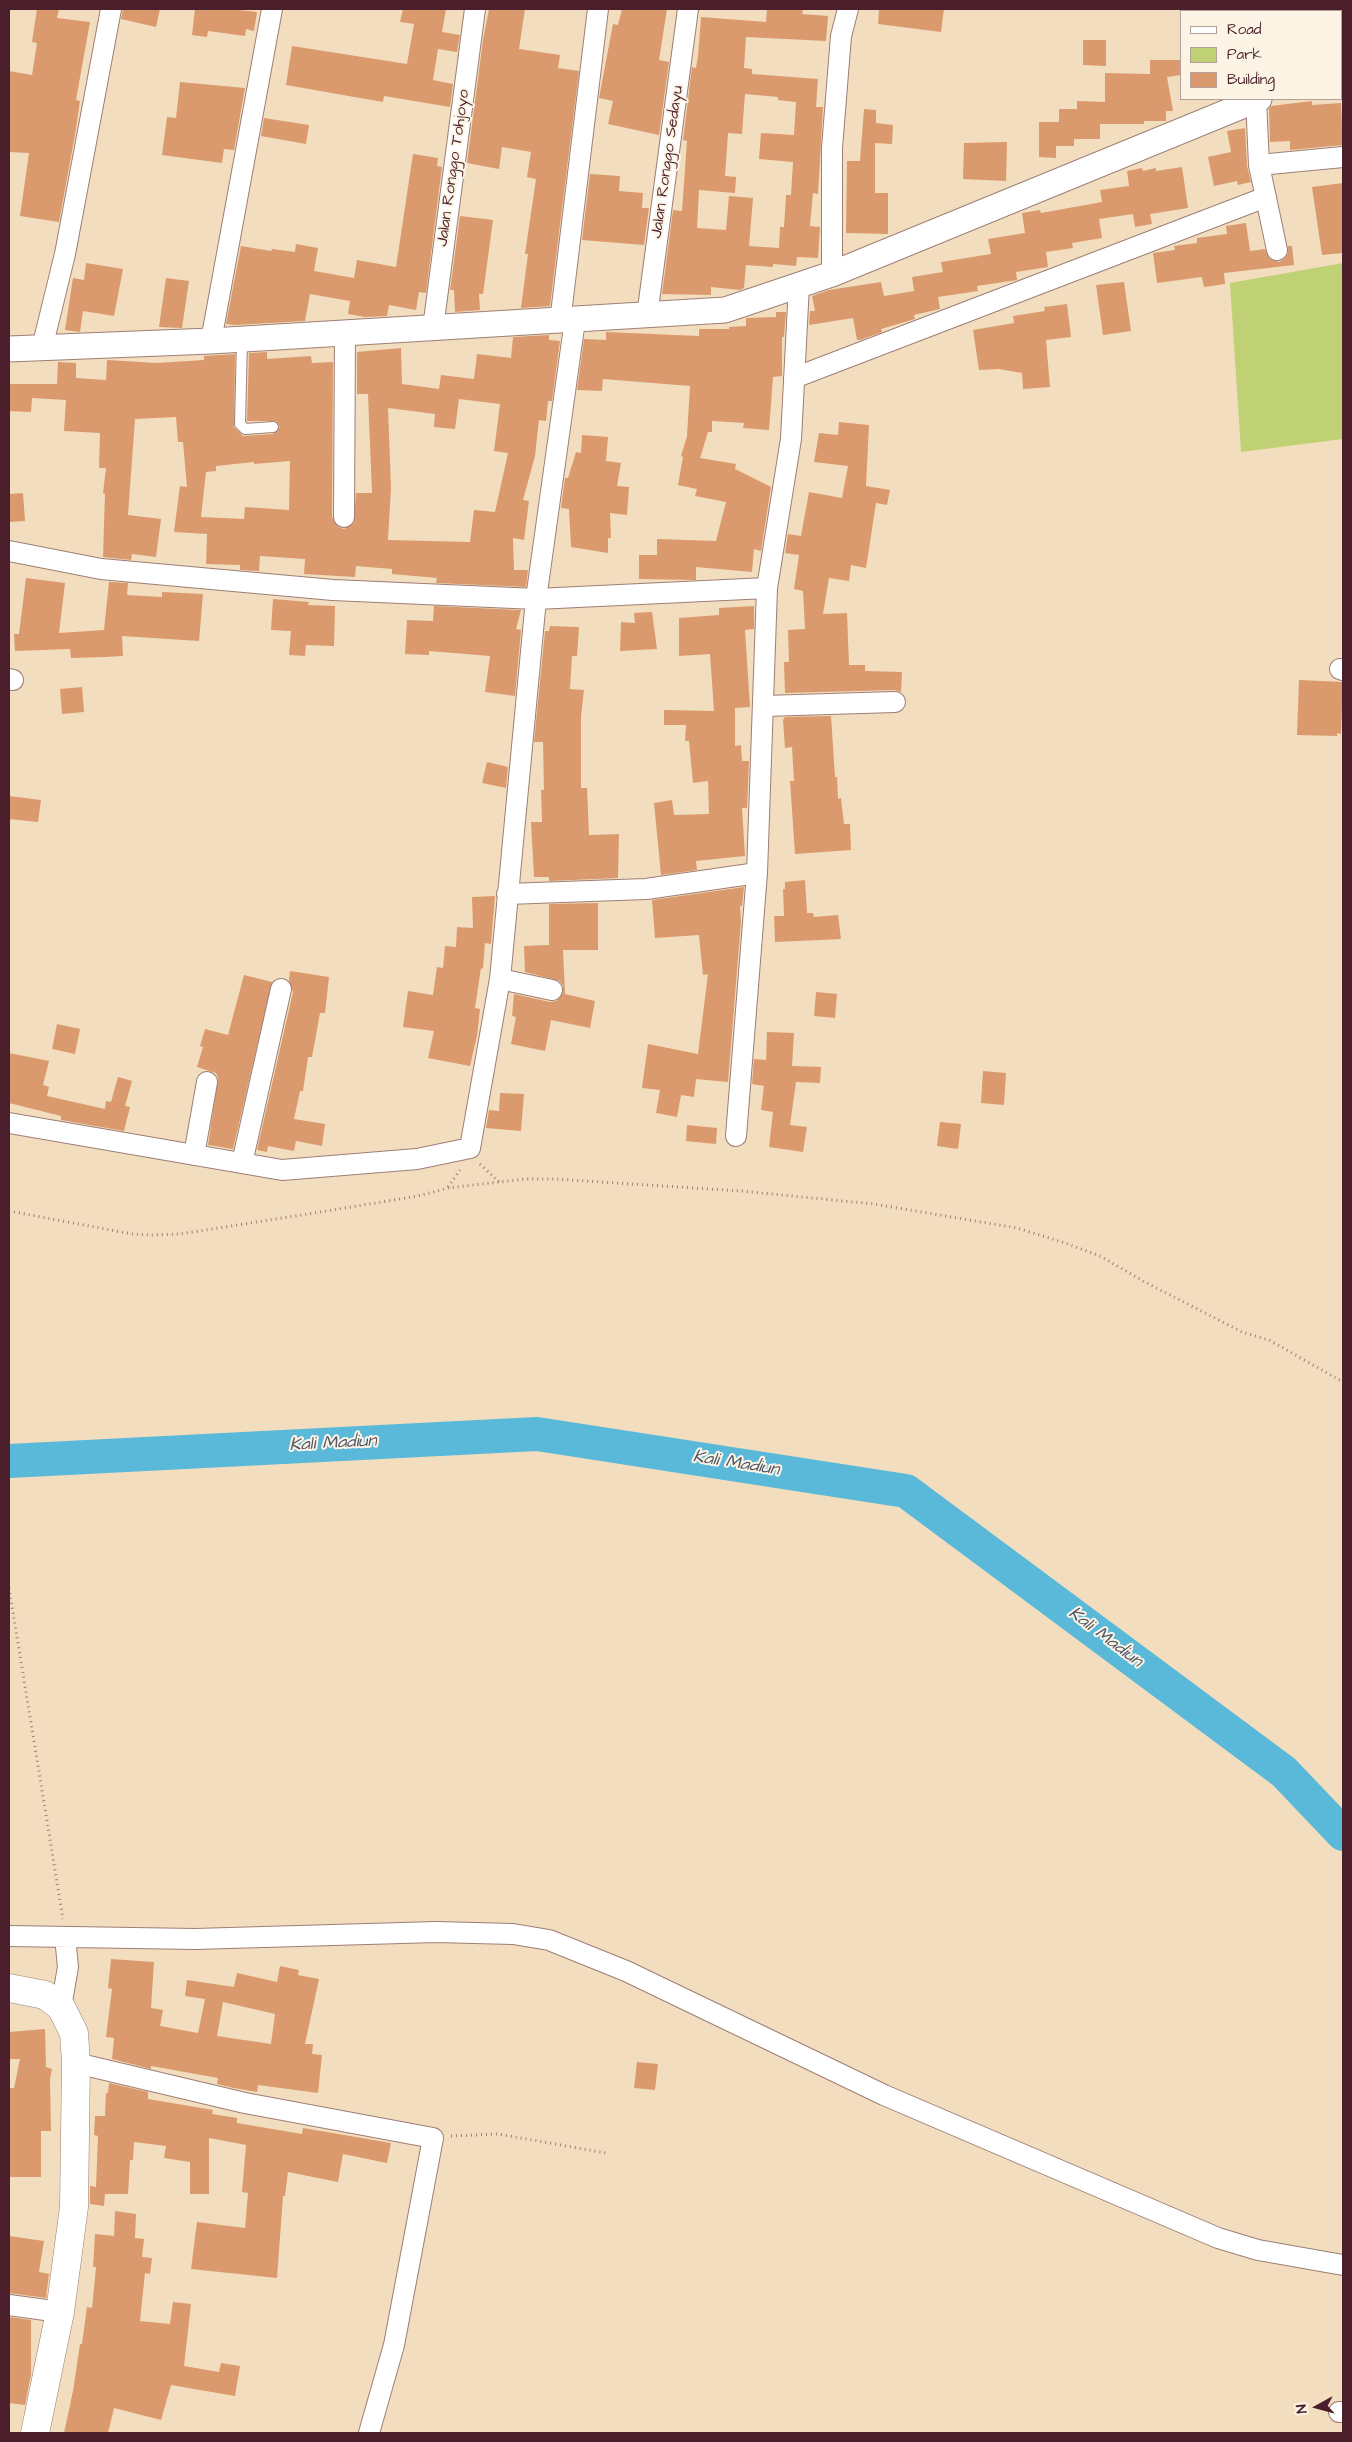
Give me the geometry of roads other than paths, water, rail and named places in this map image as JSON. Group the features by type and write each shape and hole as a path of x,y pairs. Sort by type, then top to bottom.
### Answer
{"main road":[{"path":"9,1988 45,1995 61,2007 74,2033 76,2063 74,2207 60,2312 35,2433"}],"street":[{"path":"42,348 65,254 111,9"},
{"path":"211,341 272,9"},
{"name":"Jalan Ronggo Tohjoyo","path":"433,328 475,9"},
{"path":"9,1123 282,1170 417,1159 470,1148 500,979 536,599 568,321 598,9"},
{"name":"Jalan Ronggo Sedayu","path":"647,316 688,9"},
{"path":"832,274 832,148 841,36 848,9"},
{"path":"9,349 242,340 726,310 832,274 1255,100"},
{"path":"1257,100 1259,165 1277,250"},
{"path":"1259,165 1343,157"},
{"path":"794,378 1266,197"},
{"path":"736,1136 757,873 764,706 766,588 791,439 799,285"},
{"path":"344,517 345,333"},
{"path":"9,550 101,569 168,577 333,590 536,599 766,588"},
{"path":"764,706 895,702"},
{"path":"507,894 646,889 757,873"},
{"path":"500,979 552,990"},
{"path":"242,1164 281,989"},
{"path":"194,1155 207,1082"},
{"path":"9,1936 195,1938 436,1932 513,1934 548,1940 626,1971 884,2096 1218,2238 1258,2250 1343,2266"},
{"path":"61,2007 68,1967 65,1937"},
{"path":"76,2063 245,2103 433,2138 394,2345 369,2433"},
{"path":"9,2306 60,2312"}],"lane":[{"path":"242,340 240,424 245,429 273,427"}],"waterway":[{"name":"Kali Madiun","path":"9,1461 537,1434 906,1491 1284,1772 1343,1834"}]}
